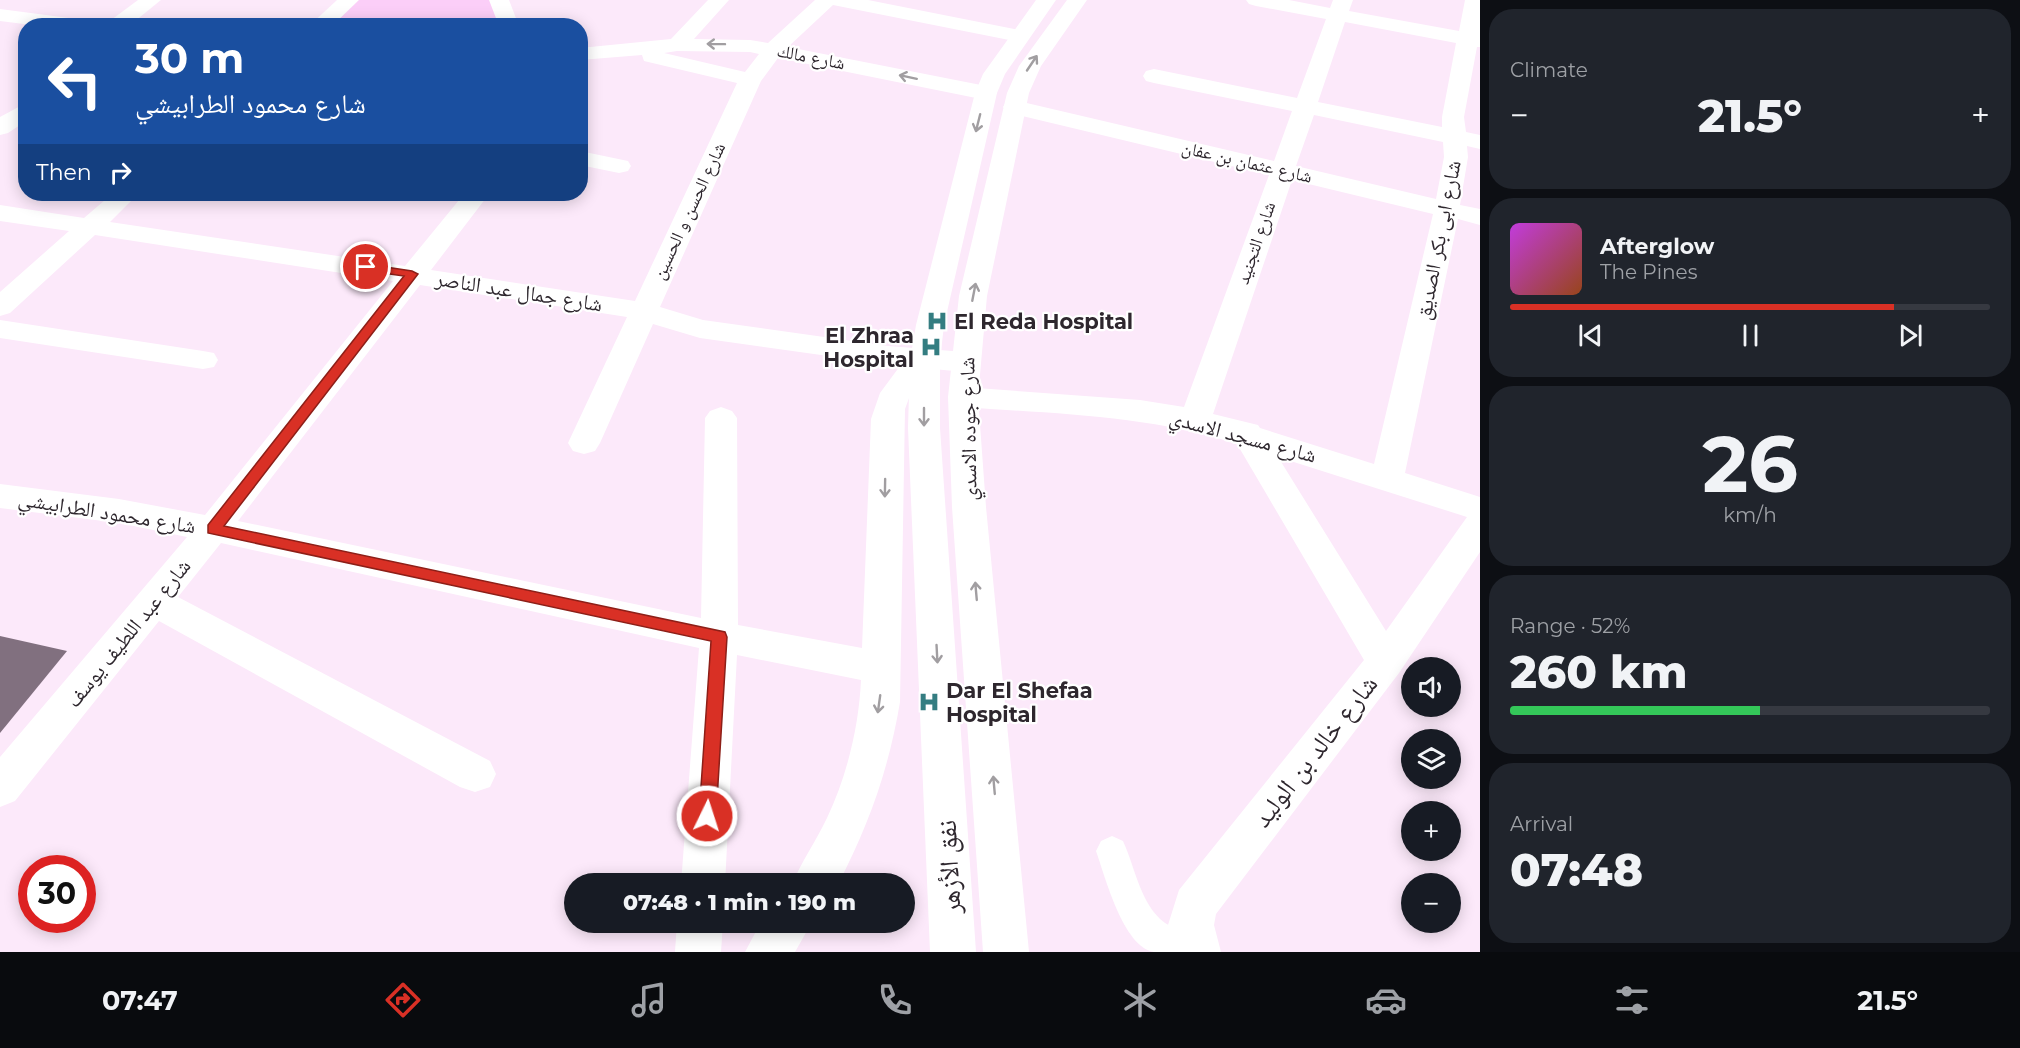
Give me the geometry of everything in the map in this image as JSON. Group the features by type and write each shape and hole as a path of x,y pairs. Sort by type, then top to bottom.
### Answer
{"street":[{"path":"328,18 349,0"},
{"path":"499,0 506,18"},
{"path":"677,45 719,0"},
{"name":"شارع الحسن و الحسين","path":"584,444 750,80 774,49 826,0"},
{"path":"838,0 1019,36"},
{"name":"شارع جوده الاسدي","path":"944,782 924,428 925,360 936,294 986,93 994,74 1046,0"},
{"name":"شارع جوده الاسدي","path":"999,843 969,507 963,397 965,362 973,296 1014,107 1030,66 1077,0"},
{"path":"1256,0 1340,7 1473,40"},
{"name":"شارع ابى بكر الصديق","path":"1387,478 1447,209 1456,157 1453,117 1473,40 1475,0"},
{"path":"130,18 158,3"},
{"path":"147,18 158,3"},
{"name":"شارع التجنيد","path":"1195,419 1340,7"},
{"path":"0,15 27,18"},
{"name":"شارع مالك","path":"588,53 677,45 726,44 774,49 986,93"},
{"name":"شارع مالك","path":"633,50 750,80"},
{"path":"1154,76 1480,142"},
{"path":"0,108 18,96"},
{"name":"شارع عثمان بن عفان","path":"1014,107 1480,217"},
{"path":"0,128 18,116"},
{"path":"588,160 619,166"},
{"path":"0,307 118,201"},
{"name":"شارع عبد اللطيف يوسف","path":"5,773 213,529 471,201"},
{"name":"شارع جمال عبد الناصر","path":"0,213 643,311 699,329 925,360 965,362"},
{"path":"0,329 203,360"},
{"name":"شارع جوده الاسدي","path":"820,873 844,826 860,787 872,746 883,668 887,419 890,401 898,386 925,360"},
{"name":"شارع مسجد الاسدي","path":"963,397 1140,410 1195,419 1246,433 1480,509"},
{"path":"704,873 719,637 721,418"},
{"path":"1246,433 1385,662"},
{"name":"شارع محمود الطرابيشي","path":"0,496 119,511 213,529 719,637 883,668"},
{"name":"شارع خالد بن الوليد","path":"1196,949 1191,925 1195,905 1385,662 1480,525"},
{"path":"153,601 475,774"},
{"name":"نفق الأزهر","path":"944,782 953,952"},
{"path":"999,843 1006,952"},
{"path":"999,843 1030,952"},
{"path":"698,952 699,933"},
{"path":"768,952 781,933"}],"lane":[{"path":"1112,851 1143,926 1158,939 1176,946 1196,949"}],"shaded area":[{"path":"350,0 496,0 504,18 329,18"}],"building":[{"path":"0,636 67,651 0,733"}],"place":[{"name":"El Reda Hospital","path":"937,321"},
{"name":"El Zhraa Hospital","path":"931,347"},
{"name":"Dar El Shefaa Hospital","path":"929,702"}],"route":[{"path":"366,267 412,274 213,529 719,637 707,816"}]}
